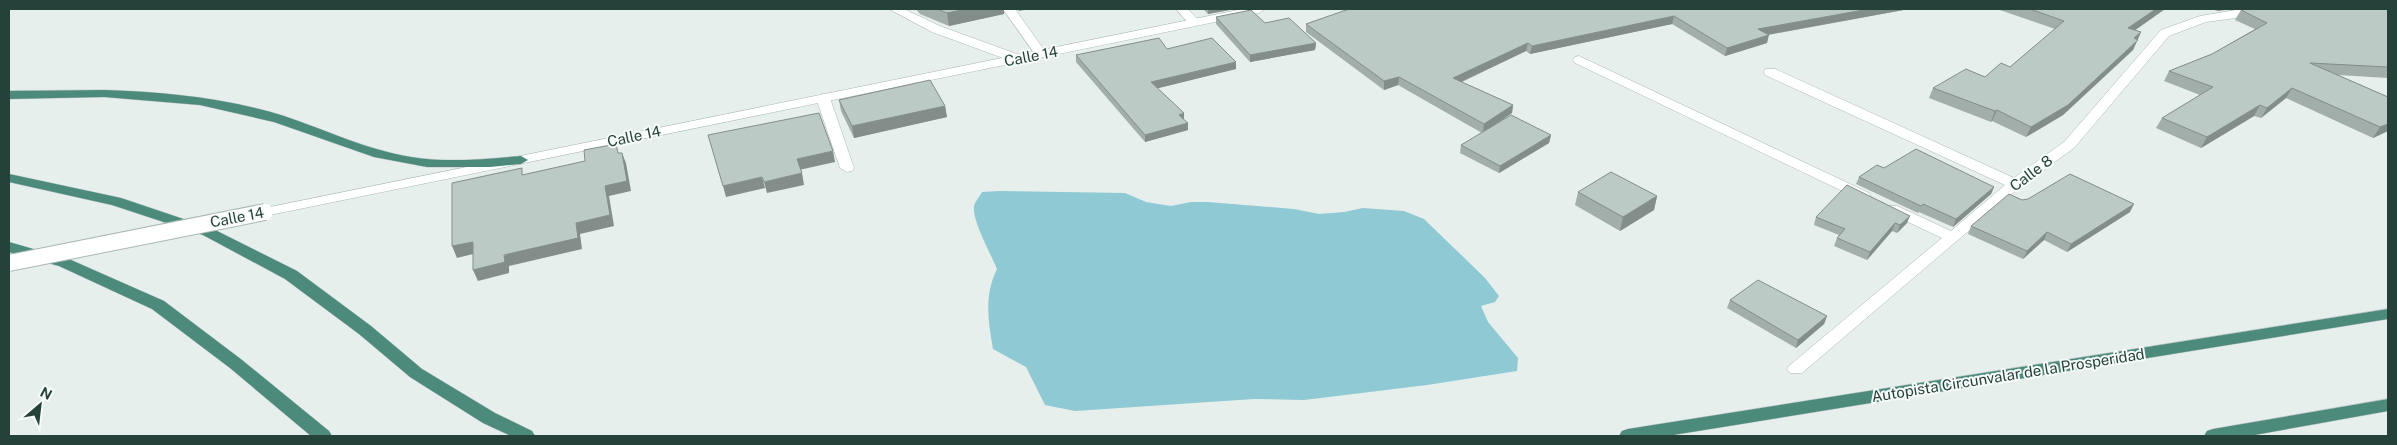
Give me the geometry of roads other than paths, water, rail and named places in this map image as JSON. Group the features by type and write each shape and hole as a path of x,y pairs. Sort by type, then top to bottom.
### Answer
{"highway":[{"path":"9,95 49,93 135,95 207,103 263,114 372,152 398,159 459,164 520,160"},
{"path":"9,178 116,201 208,232 291,275 365,330 416,373 489,418 526,436"},
{"path":"9,247 65,263 158,305 236,364 323,436"},
{"name":"Autopista Circunvalar de la Prosperidad","path":"1628,436 2388,314"},
{"path":"2213,436 2388,405"}],"street":[{"path":"895,9 936,29 1018,59"},
{"path":"1009,9 1041,54"},
{"path":"1182,9 1194,22"},
{"name":"Calle 14","path":"9,263 1259,9"},
{"name":"Calle 8","path":"1796,369 2015,184 2069,145 2165,33 2187,22 2218,14 2272,9"},
{"path":"1579,60 1952,237"},
{"path":"1770,72 2015,184"},
{"path":"823,98 847,168"}],"water":[{"path":"982,192 1125,193 1146,202 1171,206 1191,202 1208,202 1294,209 1319,214 1363,208 1404,211 1424,219 1485,278 1499,296 1495,302 1481,306 1488,322 1518,358 1517,371 1427,385 1304,400 1254,399 1075,411 1045,405 1026,367 993,349 988,308 990,289 997,269 979,229 974,206"}]}
